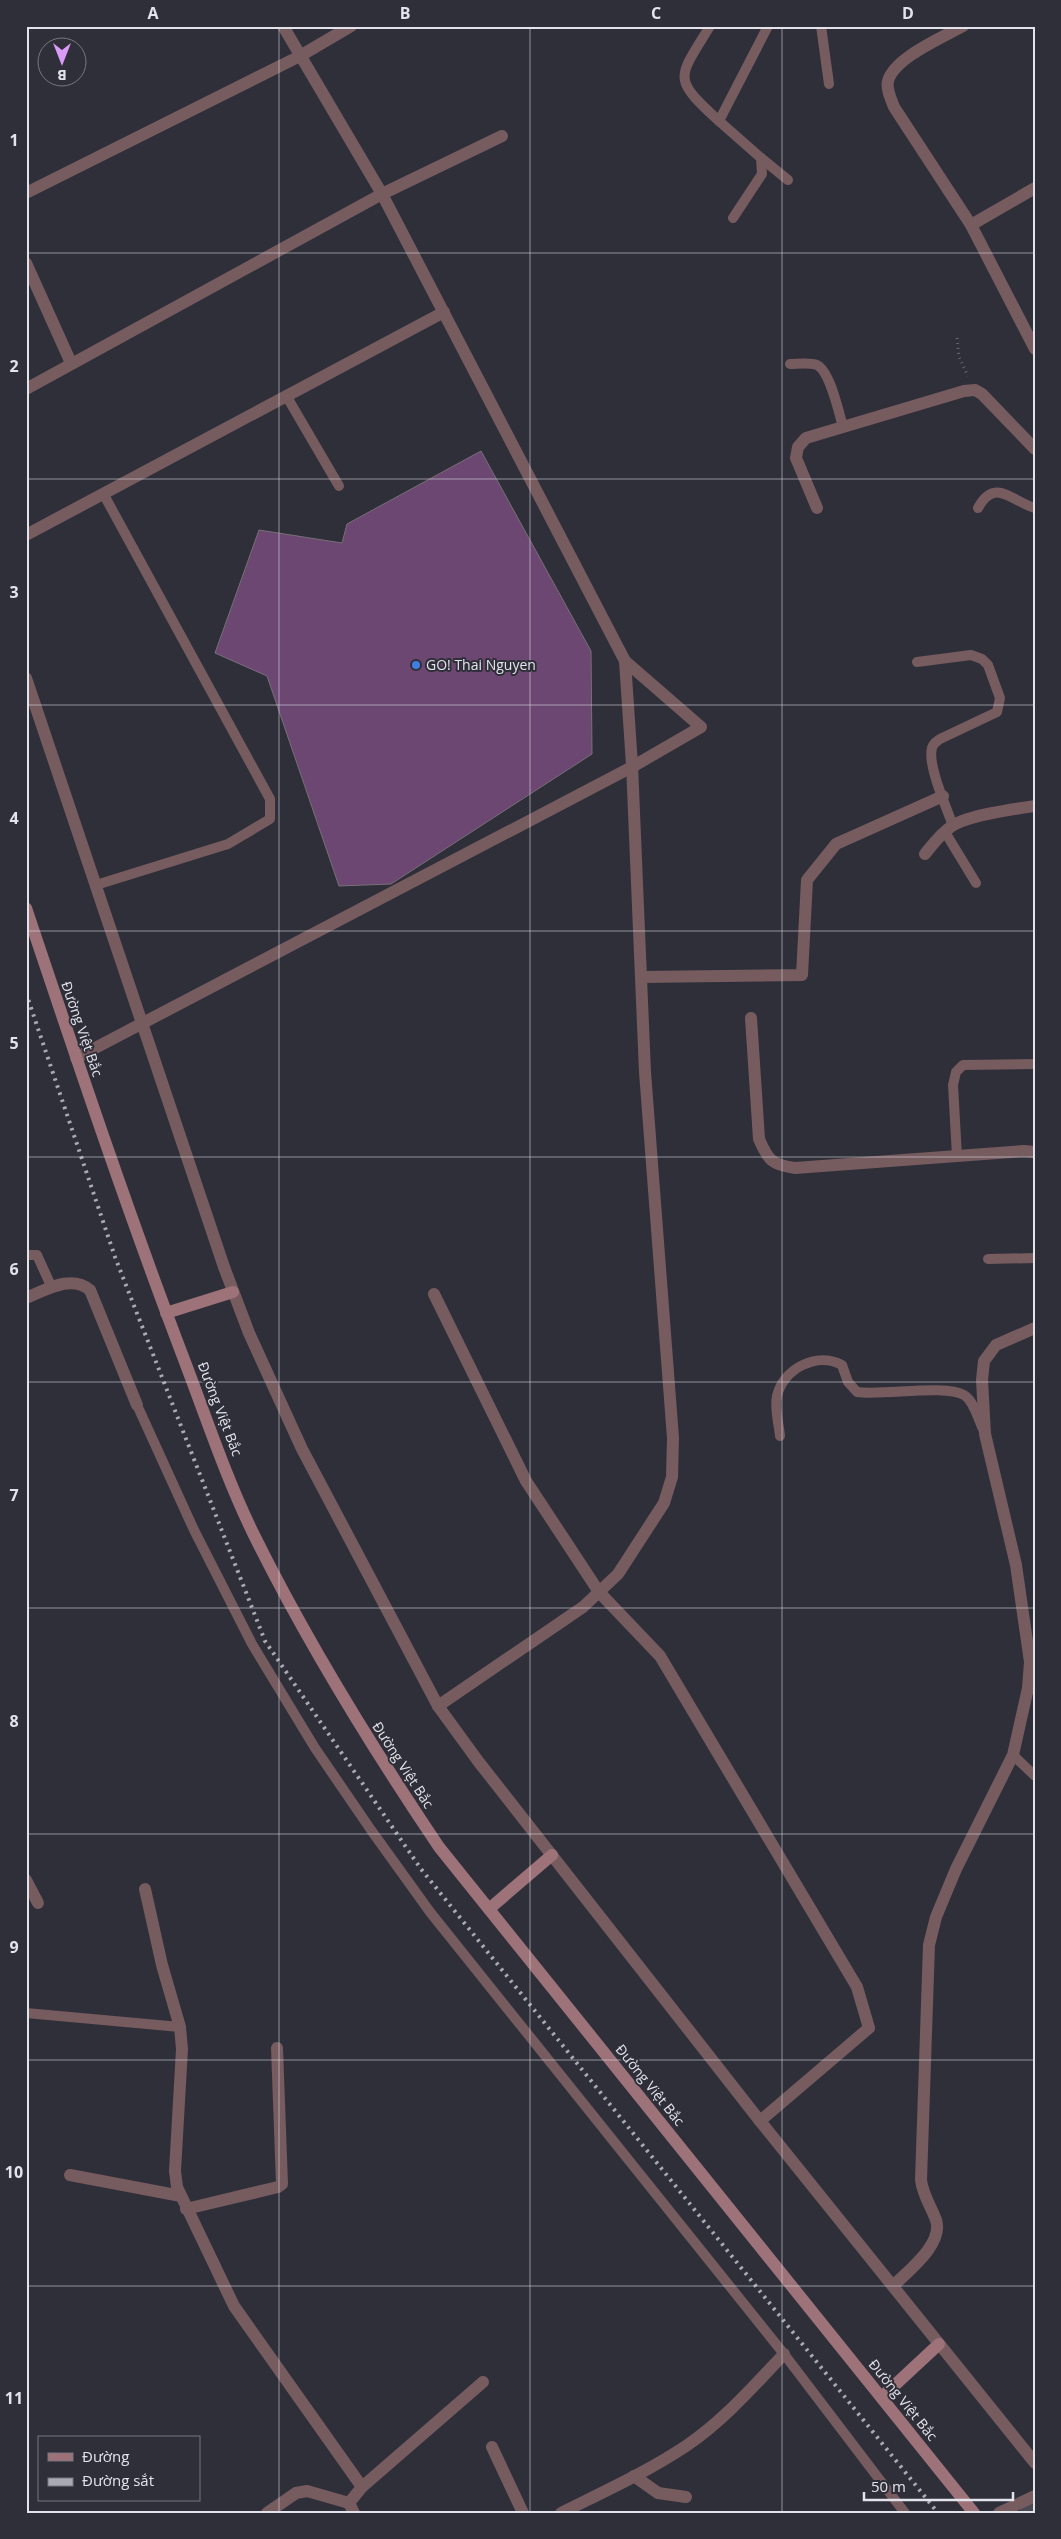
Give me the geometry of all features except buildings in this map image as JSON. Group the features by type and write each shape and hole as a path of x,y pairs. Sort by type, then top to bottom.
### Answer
{"main road":[{"name":"Đường Việt Bắc","path":"26,908 76,1058 166,1314 253,1533 308,1637 371,1745 439,1847 974,2513"},
{"path":"166,1314 233,1292"},
{"path":"489,1909 552,1856"},
{"path":"882,2398 939,2344"}],"street":[{"path":"76,1058 632,767 701,727 625,662 382,194 283,26"},
{"path":"26,193 300,56 351,26"},
{"path":"962,26 906,58 895,69 888,81 889,94 894,107 971,225 1035,349"},
{"path":"26,389 382,194 502,136"},
{"path":"971,225 1035,188"},
{"path":"26,263 72,363"},
{"path":"26,535 444,312"},
{"path":"817,508 796,458 798,447 806,438 964,391 974,390 982,394 1035,449"},
{"path":"438,1706 583,1607 618,1574 664,1503 672,1477 673,1438 645,1072 632,767 625,662"},
{"path":"26,678 141,1024 233,1292 302,1449 438,1706 552,1856 760,2121 1035,2463"},
{"path":"641,977 802,974 807,880 836,844 943,796"},
{"path":"925,854 949,829 1004,812 1035,806"},
{"path":"751,1018 759,1139 766,1156 779,1166 795,1168 1024,1151 1035,1152"},
{"path":"26,1298 75,1282 90,1290 137,1406"},
{"path":"434,1294 526,1481 599,1592 660,1656 858,1986 869,2028 760,2121"},
{"path":"893,2286 934,2244 937,2224 923,2193 921,2180 929,1945 943,1899 1013,1755 1028,1688 1030,1662 1016,1565 985,1434 982,1410 984,1362 996,1345 1035,1328"},
{"path":"26,1880 38,1904"},
{"path":"145,1889 162,1965 180,2027 182,2049 175,2172 177,2187 234,2306 362,2488"},
{"path":"186,2209 278,2187 282,2184 277,2048"},
{"path":"70,2175 181,2196"},
{"path":"561,2513 634,2476 687,2446 721,2418 784,2354"},
{"path":"267,2513 296,2493 308,2491 352,2508 362,2488 483,2382"},
{"path":"492,2447 523,2513"},
{"path":"634,2476 658,2493 686,2497"},
{"path":"999,2513 1035,2496"}],"lane":[{"path":"710,26 688,62 683,77 696,99 788,180"},
{"path":"719,121 768,26"},
{"path":"821,26 829,84"},
{"path":"733,218 762,174 761,158"},
{"path":"790,364 816,364 822,368 843,427"},
{"path":"287,397 339,486"},
{"path":"978,508 984,498 991,493 999,492 1035,508"},
{"path":"96,885 228,844 270,820 270,799 104,495"},
{"path":"917,662 965,656 982,658 988,665 1000,698 997,712 934,744 931,757 943,796 949,829 976,883"},
{"path":"957,1156 953,1084 956,1072 964,1066 1035,1064"},
{"path":"26,1255 37,1255 52,1288"},
{"path":"988,1259 1035,1258"},
{"path":"780,1436 776,1398 791,1370 813,1361 831,1360 842,1365 848,1382 856,1392 940,1392 964,1395 970,1402 985,1434"},
{"path":"137,1406 194,1530 252,1644 315,1748 371,1830 430,1912 784,2354 905,2513"},
{"path":"1013,1755 1035,1776"},
{"path":"26,2013 180,2027"}],"path":[{"path":"957,338 959,357 974,390"}],"tunnel":[{"path":"1021,2513 1035,2507"}],"railway":[{"path":"26,993 115,1257 265,1641 421,1869 938,2513"}],"place":[{"name":"GO! Thai Nguyen","path":"416,665"}]}
